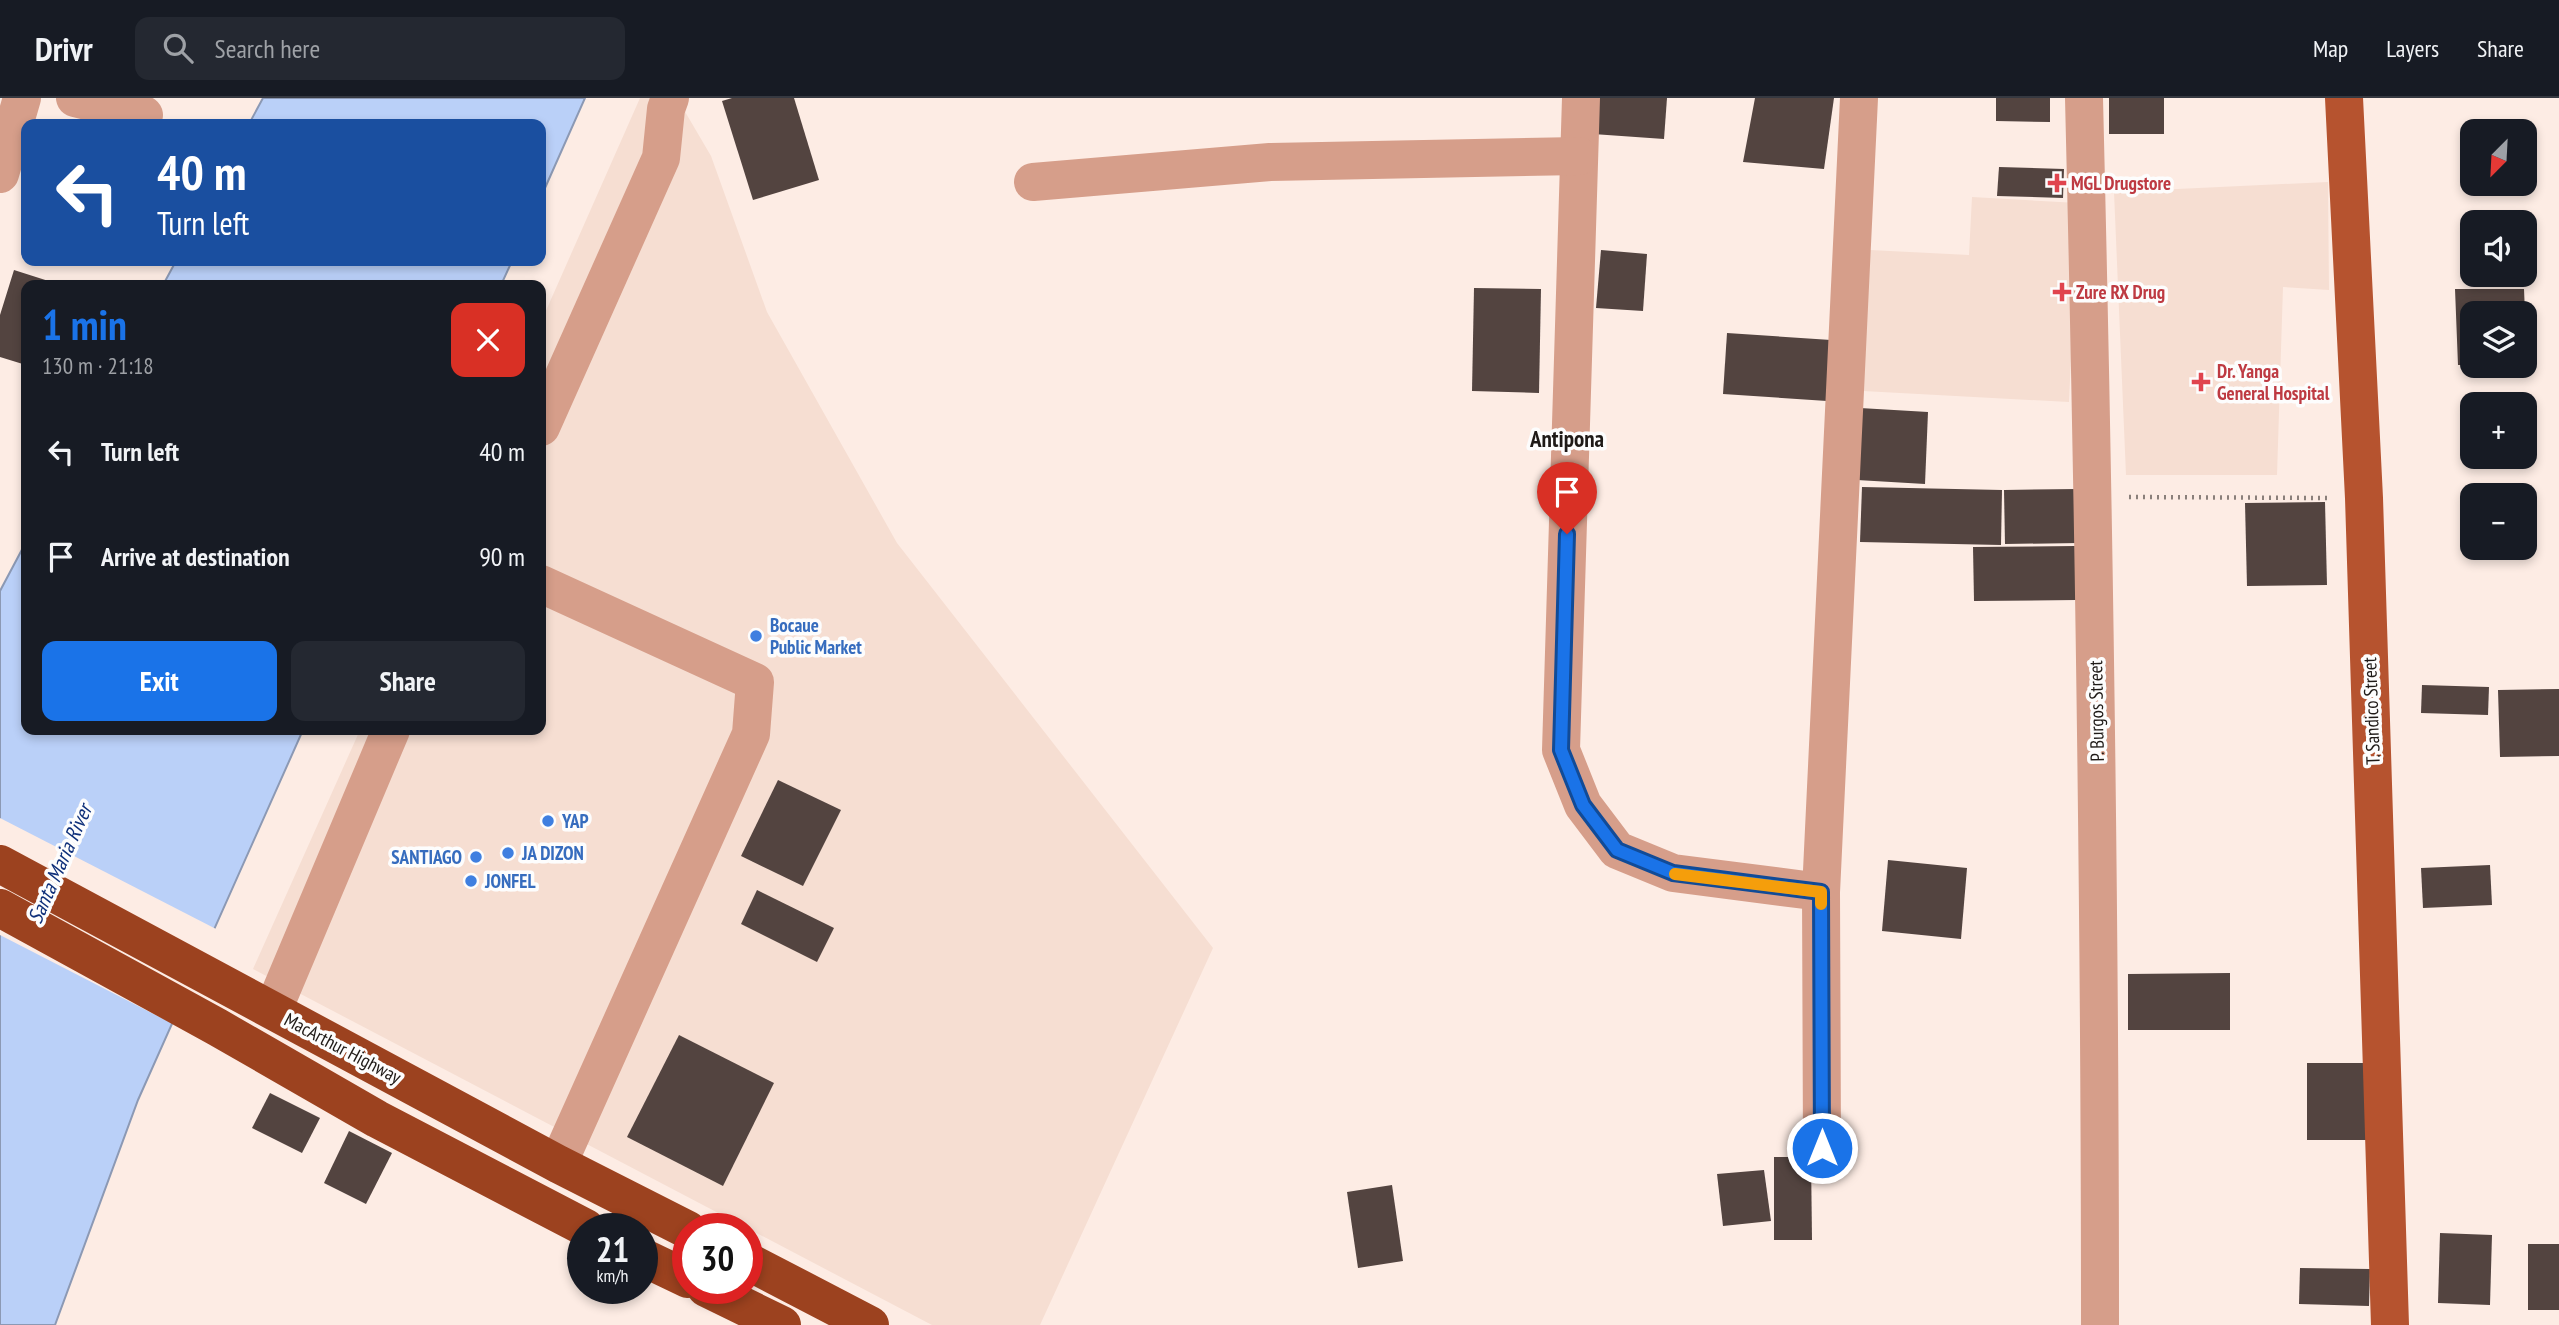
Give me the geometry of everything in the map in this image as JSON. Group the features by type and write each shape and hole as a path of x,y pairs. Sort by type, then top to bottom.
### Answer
{"highway":[{"name":"MacArthur Highway","path":"0,864 237,989 558,1164 672,1222"},
{"path":"0,908 217,1027 377,1119 567,1218"},
{"path":"763,1269 870,1325"},
{"path":"739,1304 782,1325"}],"main road":[{"name":"T. Sandico Street","path":"2344,98 2364,498 2390,1325"}],"street":[{"path":"0,174 22,98"},
{"path":"75,98 144,115"},
{"path":"546,417 661,158 666,109 670,98"},
{"path":"1581,98 1561,750 1583,805 1617,850 1673,873 1821,892"},
{"path":"1822,1148 1821,892 1859,98"},
{"name":"P. Burgos Street","path":"2084,98 2093,497 2100,1045 2100,1325"},
{"path":"1033,182 1270,162 1579,156"},
{"path":"546,586 755,682 751,734 558,1164"},
{"path":"273,1010 389,735"}],"path":[{"path":"2093,497 2364,498"}],"shaded area":[{"name":"Bocaue Public Market","path":"640,98 677,98 711,156 767,312 897,543 1213,948 1040,1325 932,1325 763,1236 763,1213 718,1213 253,969 358,735 546,735 546,311"},
{"name":"Dr. Yanga General Hospital","path":"2328,182 2329,290 2283,287 2277,475 2126,475 2114,192"},
{"path":"1972,197 2078,203 2069,402 1863,391 1870,250 1969,255"}],"water":[{"path":"263,98 585,98 546,186 546,119 252,119"},
{"path":"173,266 510,266 503,280 166,280"},
{"name":"Santa Maria River","path":"21,551 21,735 301,735 138,1100 55,1325 0,1325 0,591"}],"pier":[{"path":"0,818 218,930 175,1025 0,935"}],"building":[{"path":"732,98 794,98 819,180 753,200 722,101"},
{"path":"1595,98 1667,98 1664,139 1593,134"},
{"path":"1755,98 1834,98 1824,169 1743,162"},
{"path":"1996,98 2050,98 2050,122 1996,121"},
{"path":"2109,98 2164,98 2164,134 2109,134"},
{"path":"1999,167 2064,169 2063,198 1997,196"},
{"path":"1601,250 1647,254 1643,311 1596,308"},
{"path":"14,270 45,280 21,280 21,363 0,357 0,315"},
{"path":"1474,288 1541,289 1539,393 1472,391"},
{"path":"2455,289 2524,289 2524,301 2460,301 2458,365"},
{"path":"1727,333 1831,340 1827,401 1723,394"},
{"path":"1860,408 1928,412 1925,484 1857,480"},
{"path":"1862,487 2002,490 2001,545 1860,542"},
{"path":"2078,489 2079,543 2005,544 2004,490"},
{"path":"2325,502 2327,585 2247,586 2245,503"},
{"path":"2075,546 2076,600 1974,601 1973,547"},
{"path":"2422,685 2489,687 2488,715 2421,713"},
{"path":"2559,689 2559,756 2500,757 2498,690"},
{"path":"778,780 841,810 803,886 741,856"},
{"path":"1888,860 1967,868 1961,939 1882,931"},
{"path":"2490,865 2492,905 2423,908 2421,868"},
{"path":"757,890 834,928 817,962 741,924"},
{"path":"2230,973 2230,1030 2128,1030 2128,974"},
{"path":"679,1035 774,1083 723,1186 627,1137"},
{"path":"2307,1063 2369,1063 2370,1140 2307,1140"},
{"path":"270,1093 320,1118 302,1153 252,1128"},
{"path":"349,1131 392,1153 366,1204 324,1183"},
{"path":"1774,1157 1811,1157 1812,1240 1774,1240"},
{"path":"1764,1170 1771,1221 1723,1226 1717,1174"},
{"path":"1392,1185 1403,1261 1358,1268 1347,1192"},
{"path":"2440,1233 2492,1235 2490,1305 2438,1303"},
{"path":"2528,1244 2559,1244 2559,1310 2528,1310"},
{"path":"2300,1268 2370,1269 2369,1306 2299,1304"}],"slow traffic":[{"path":"1675,874 1821,892 1821,904"}],"place":[{"name":"MGL Drugstore","path":"2057,183"},
{"name":"Zure RX Drug","path":"2062,292"},
{"name":"Dr. Yanga General Hospital","path":"2201,382"},
{"name":"Bocaue Public Market","path":"756,636"},
{"name":"YAP","path":"548,821"},
{"name":"JA DIZON","path":"508,853"},
{"name":"SANTIAGO","path":"476,857"},
{"name":"JONFEL","path":"471,881"}],"district":[{"name":"Antipona","path":"1567,439"}],"route":[{"path":"1567,534 1561,750 1583,805 1617,850 1673,873 1821,892 1822,1148"}]}
